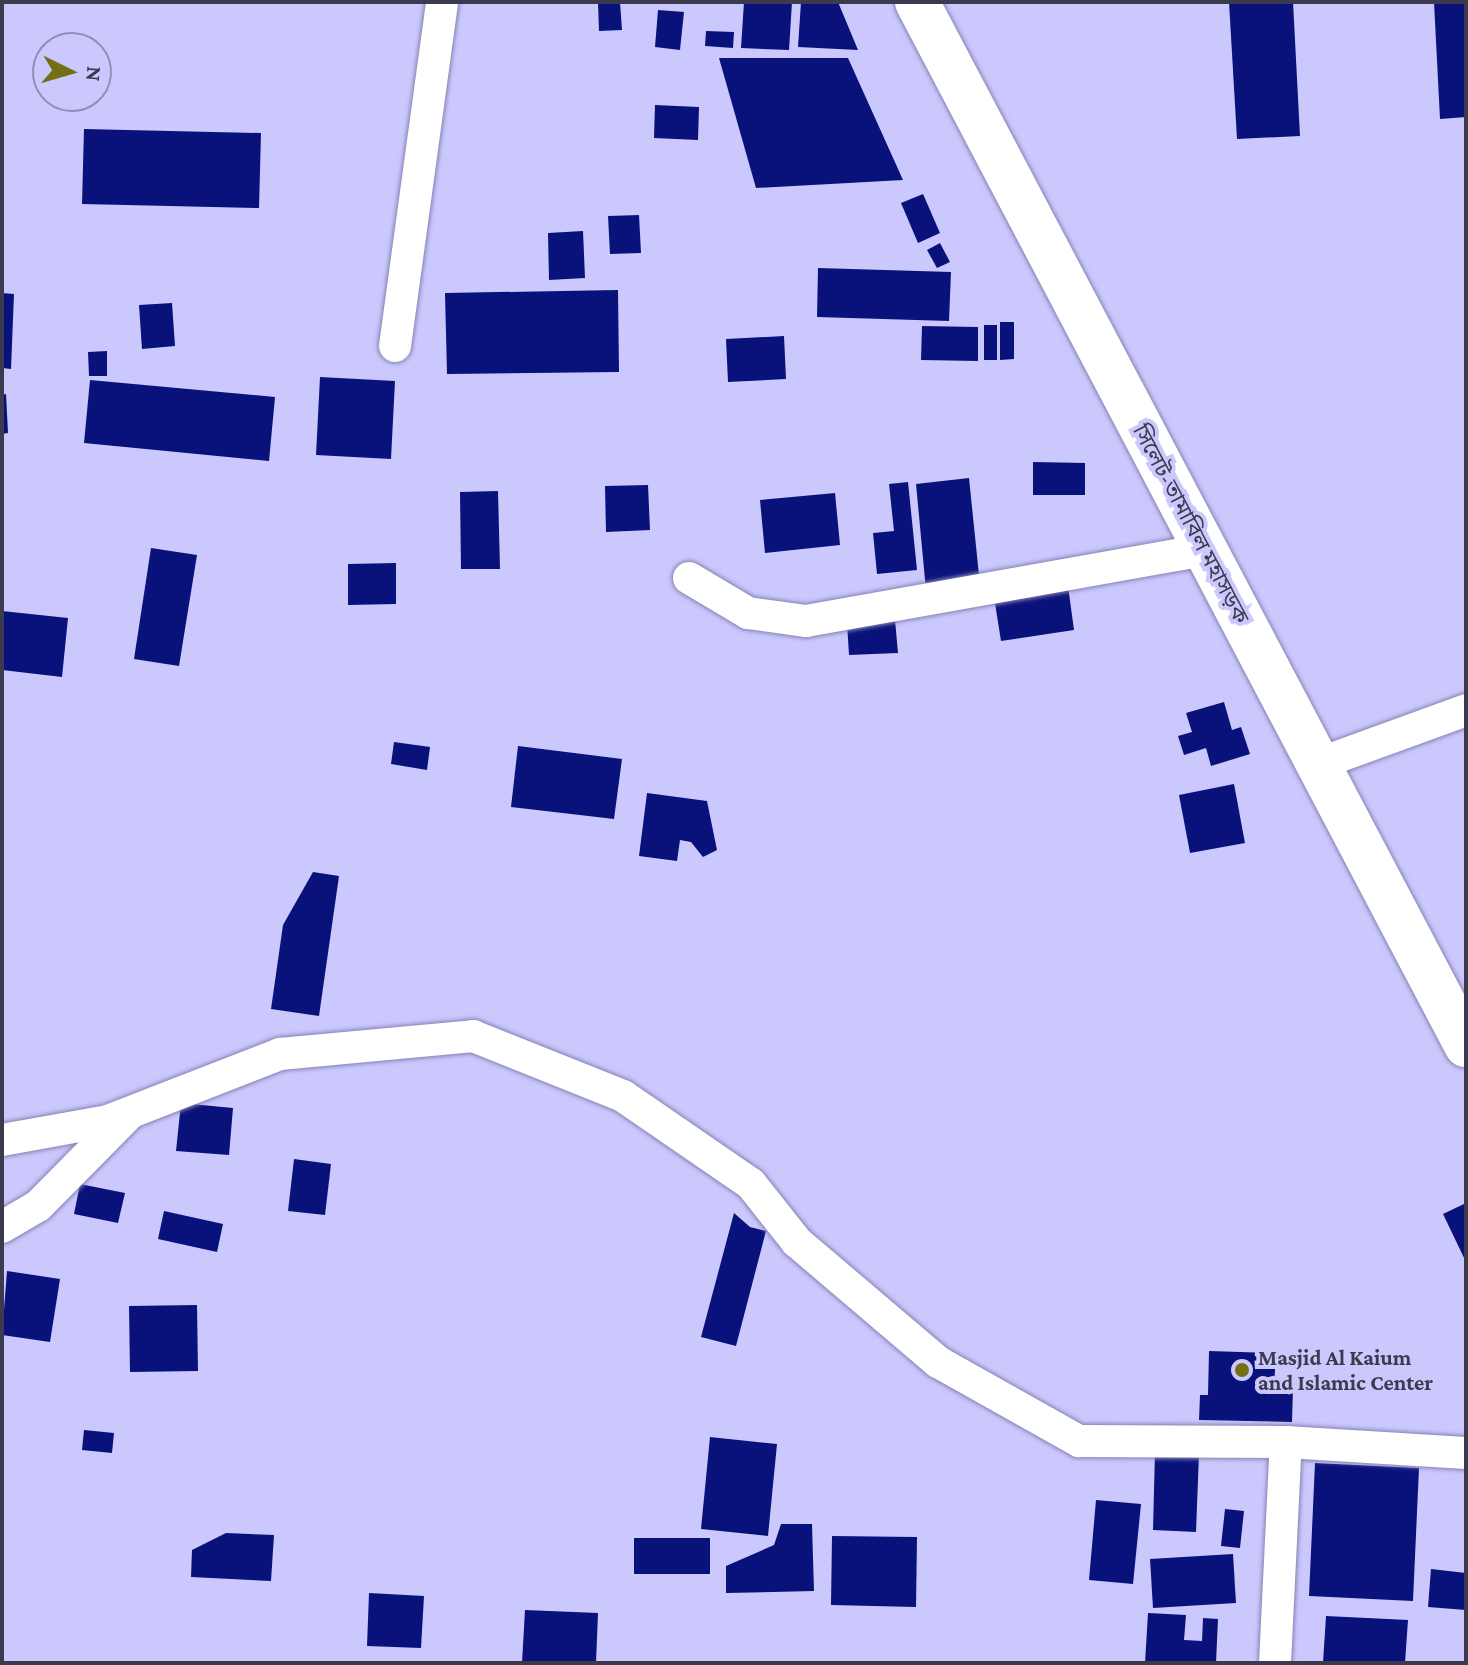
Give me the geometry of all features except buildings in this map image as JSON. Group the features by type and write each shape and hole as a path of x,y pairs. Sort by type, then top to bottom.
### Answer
{"highway":[{"name":"সিলেট-তামাবিল মহাসড়ক","path":"917,2 1466,1045"}],"street":[{"path":"395,346 442,2"},
{"path":"689,578 748,613 806,621 1205,550"},
{"path":"1318,764 1466,710"},
{"path":"2,1140 131,1112 280,1054 473,1036 623,1096 751,1184 797,1242 938,1362 1079,1441 1286,1442 1466,1453"},
{"path":"2,1227 38,1206 131,1112"},
{"path":"1275,1663 1286,1442"}],"place":[{"name":"Masjid Al Kaium and Islamic Center","path":"1242,1370"}]}
